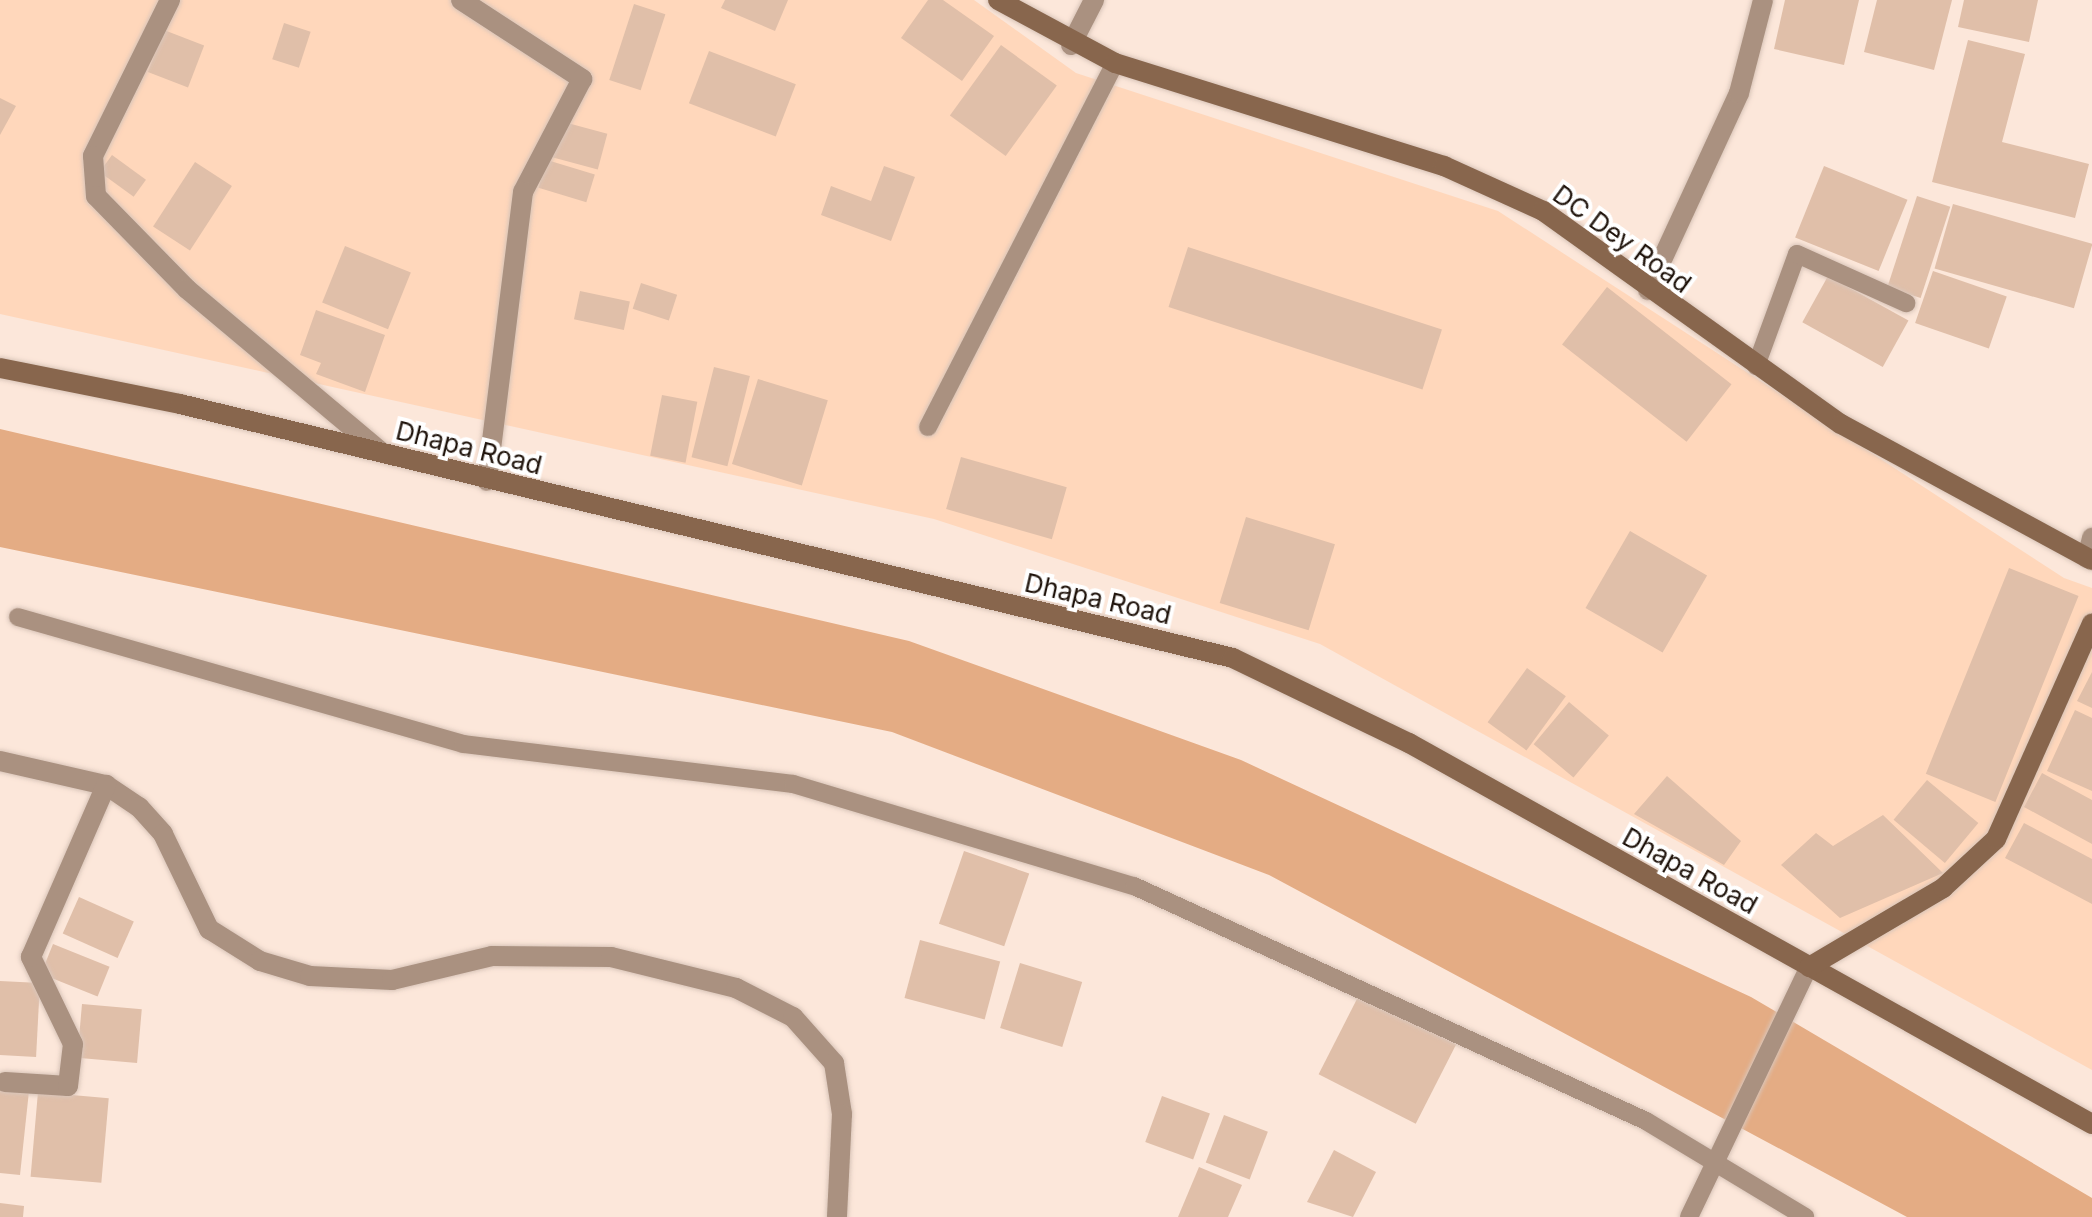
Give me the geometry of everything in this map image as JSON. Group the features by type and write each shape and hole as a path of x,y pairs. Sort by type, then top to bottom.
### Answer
{"street":[{"path":"170,0 93,156 96,196 187,289 381,452"},
{"path":"461,0 582,79 523,192 487,481"},
{"name":"DC Dey Road","path":"998,0 1071,45 1115,63 1444,166 1543,211 1648,290 1841,424 2090,552"},
{"path":"1071,45 1094,0"},
{"path":"1648,290 1739,93 1763,0"},
{"name":"Dhapa Road","path":"0,368 381,452 487,481 1233,658 1409,743 2092,1124"},
{"path":"1809,967 1943,888 1996,839 2092,623"},
{"path":"0,761 106,785 163,834 209,929 260,961 310,976 392,980 492,956 611,957 736,988 793,1017 834,1063 842,1114 837,1217"},
{"path":"5,1082 68,1086 73,1044 31,957 106,785"}],"lane":[{"path":"928,427 1115,63"},
{"path":"1756,366 1797,254 1906,303"},
{"path":"18,617 463,744 793,784 1134,886 1646,1121 1711,1166 1805,1217"},
{"path":"1689,1217 1809,967"}],"shaded area":[{"path":"0,0 974,0 1076,73 1498,211 2064,578 2092,588 2092,1070 1320,644 934,519 0,314"},
{"path":"0,429 909,641 1241,760 1751,997 2092,1198 2092,1217 1907,1217 1269,875 892,732 0,547"}],"building":[{"path":"725,0 788,0 775,31 721,8"},
{"path":"928,0 943,0 994,36 962,81 901,38"},
{"path":"1785,0 1859,0 1844,65 1774,49"},
{"path":"1877,0 1952,0 1934,70 1864,52"},
{"path":"1964,0 2038,0 2029,42 1958,27"},
{"path":"634,4 665,14 641,90 609,80"},
{"path":"284,23 311,32 299,68 272,59"},
{"path":"164,30 204,45 188,87 148,72"},
{"path":"1968,40 2025,54 2002,142 2089,164 2075,218 1932,182"},
{"path":"1001,45 1057,86 1006,156 950,115"},
{"path":"709,51 796,84 776,137 689,103"},
{"path":"0,98 16,106 0,135"},
{"path":"560,121 607,134 598,169 550,157"},
{"path":"112,155 146,180 134,197 100,172"},
{"path":"547,160 595,175 586,202 539,188"},
{"path":"195,162 232,186 190,251 153,227"},
{"path":"884,166 915,177 891,241 821,215 831,186 871,201"},
{"path":"1824,166 1907,200 1879,271 1795,237"},
{"path":"1917,196 1950,207 1921,298 1887,287"},
{"path":"1953,204 2092,244 2074,308 1935,268"},
{"path":"345,246 411,273 388,329 322,303"},
{"path":"1188,247 1442,330 1422,389 1169,307"},
{"path":"1933,271 2007,296 1989,348 1915,323"},
{"path":"1828,276 1908,321 1883,367 1802,322"},
{"path":"641,283 677,295 669,320 633,309"},
{"path":"1607,287 1732,384 1687,442 1562,345"},
{"path":"580,291 630,302 624,330 574,319"},
{"path":"316,310 385,335 365,392 316,374 321,363 300,355"},
{"path":"714,367 750,376 727,466 692,457"},
{"path":"758,379 828,400 802,485 732,464"},
{"path":"662,395 697,402 686,463 650,456"},
{"path":"961,457 1067,487 1052,539 946,509"},
{"path":"1246,517 1335,544 1309,630 1220,603"},
{"path":"1630,531 1707,576 1663,653 1586,608"},
{"path":"2009,568 2079,596 1995,802 1926,774"},
{"path":"1527,668 1566,696 1526,750 1488,722"},
{"path":"2092,672 2092,708 2077,701"},
{"path":"1569,702 1609,735 1573,778 1534,744"},
{"path":"2075,710 2092,718 2092,791 2047,771"},
{"path":"2042,773 2092,800 2092,844 2024,807"},
{"path":"1667,776 1741,841 1724,865 1634,814"},
{"path":"1927,780 1978,823 1945,863 1894,820"},
{"path":"1883,815 1943,873 1840,918 1781,865 1816,833 1833,846"},
{"path":"2024,823 2092,859 2092,904 2005,858"},
{"path":"964,851 1029,873 1004,946 939,924"},
{"path":"79,897 134,921 118,958 63,934"},
{"path":"920,940 1000,961 985,1019 904,998"},
{"path":"53,944 110,967 98,997 41,974"},
{"path":"1020,963 1082,982 1062,1047 1000,1028"},
{"path":"0,981 40,983 36,1057 0,1055"},
{"path":"1359,995 1456,1044 1416,1124 1319,1074"},
{"path":"82,1004 142,1009 137,1063 77,1058"},
{"path":"0,1088 29,1091 20,1175 0,1173"},
{"path":"38,1092 109,1098 101,1183 31,1177"},
{"path":"1162,1096 1210,1113 1193,1159 1145,1142"},
{"path":"1224,1115 1268,1132 1250,1179 1206,1163"},
{"path":"1334,1150 1376,1172 1353,1217 1307,1202"},
{"path":"1199,1167 1242,1185 1228,1217 1178,1217"},
{"path":"0,1203 24,1206 23,1217 0,1217"}]}
